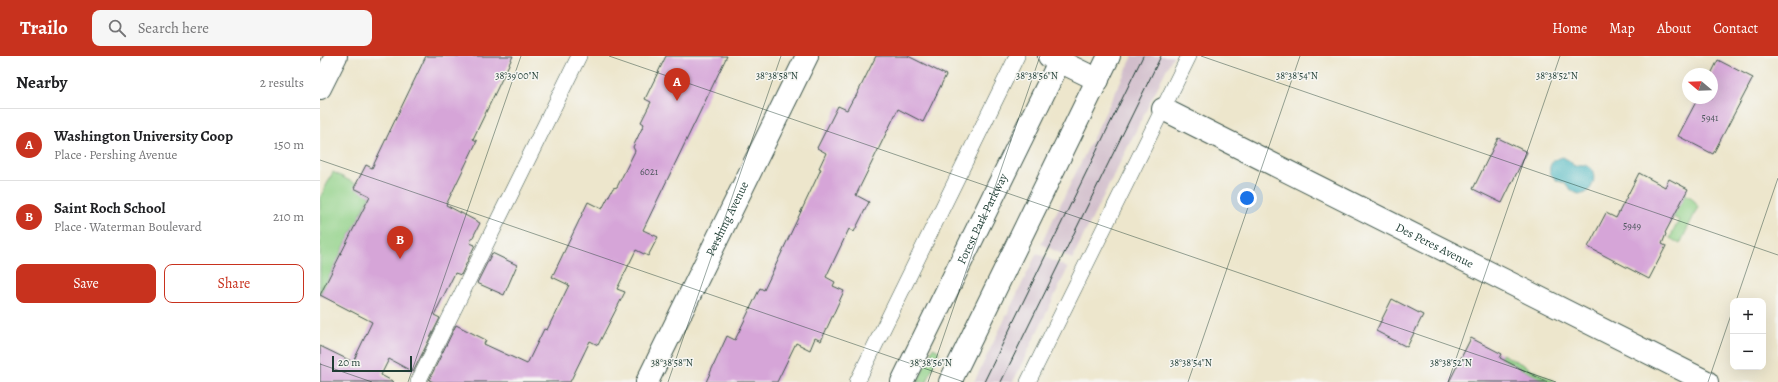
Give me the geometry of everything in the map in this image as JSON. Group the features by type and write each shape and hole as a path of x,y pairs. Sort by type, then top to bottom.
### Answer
{"street":[{"path":"320,88 336,56"},
{"name":"Pershing Avenue","path":"647,382 807,56"},
{"path":"950,382 1109,56"},
{"path":"1057,58 1098,80"},
{"name":"Forest Park Parkway","path":"902,382 1057,58"},
{"name":"Des Peres Avenue","path":"1162,109 1707,382"}],"lane":[{"path":"418,382 579,56"},
{"path":"857,382 1017,56"},
{"path":"1028,382 1189,56"}],"shaded area":[{"path":"1133,56 1173,56 1072,259 1041,244"},
{"path":"1037,253 1068,268 1013,382 974,382"}],"green space":[{"path":"333,172 356,184 370,196 320,295 320,198"},
{"path":"1685,194 1692,198 1698,207 1680,244 1670,238 1679,220 1673,217"},
{"path":"933,348 939,351 927,382 917,382"},
{"path":"1502,354 1557,382 1547,382 1500,358"}],"water":[{"path":"1563,157 1570,161 1574,166 1585,165 1591,169 1594,176 1593,184 1589,191 1582,194 1574,192 1565,183 1554,178 1551,174 1550,166 1557,159"}],"building":[{"path":"426,56 513,56 473,139 477,141 446,205 480,223 470,243 475,245 461,275 455,273 434,315 440,318 413,372 389,359 381,375 394,382 320,382 320,346 353,362 372,322 320,295 370,196 354,188 366,165 372,168"},
{"path":"666,56 727,56 643,230 658,237 648,256 636,250 617,289 625,292 598,345 590,341 570,382 434,382 429,380 456,325 486,340 484,344 527,364 544,329 547,330 569,285 552,277 588,202 602,209 613,188 617,187 635,151 633,147 644,124 641,122 651,102 645,99"},
{"path":"876,56 908,56 946,75 923,122 898,109 856,195 869,202 854,232 849,229 826,277 835,282 833,286 844,291 821,341 815,338 810,350 796,343 777,382 706,382 727,336 735,340 760,288 764,290 821,169 819,168 826,153 817,148 838,106 847,110 854,97 855,98"},
{"path":"1718,60 1753,78 1713,154 1678,136 1695,104 1718,104 1718,68 1714,68"},
{"path":"1498,138 1527,152 1502,203 1473,189"},
{"path":"1639,173 1665,187 1669,179 1688,189 1665,233 1666,234 1662,244 1666,246 1649,279 1588,247 1606,213 1616,218"},
{"path":"492,253 517,265 504,295 477,283"},
{"path":"1392,299 1423,315 1407,347 1376,331"},
{"path":"1471,338 1502,354 1500,358 1547,382 1449,382"}],"tram line":[{"path":"984,382 1143,56"},
{"path":"1001,382 1161,56"}],"place":[{"name":"Washington University Coop","path":"677,101"},
{"name":"Saint Roch School","path":"400,259"}]}
